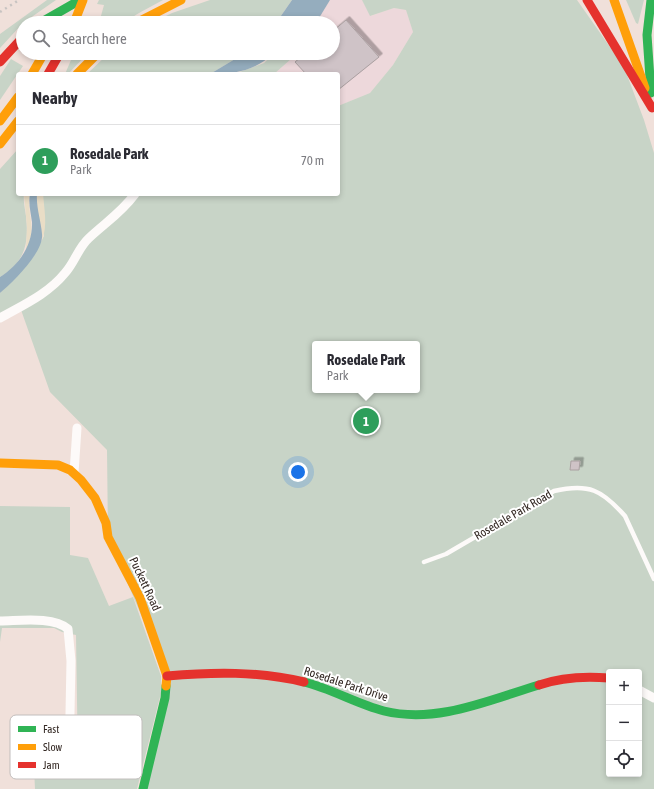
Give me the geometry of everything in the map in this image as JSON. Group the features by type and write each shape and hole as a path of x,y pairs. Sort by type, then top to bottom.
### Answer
{"main road":[{"path":"61,16 68,0"},
{"path":"52,16 80,0"},
{"path":"77,16 83,0"},
{"path":"150,16 181,0"},
{"path":"587,0 653,112"},
{"path":"614,0 653,112"},
{"path":"651,0 646,34 653,112"},
{"path":"0,62 16,45"},
{"path":"33,72 40,60"},
{"path":"51,70 56,60"},
{"path":"79,72 91,60"},
{"path":"0,121 16,99"},
{"path":"0,144 16,123"},
{"name":"Puckett Road","path":"0,463 58,465 74,473 95,498 106,523 108,537 140,598 167,676 165,698 143,789"},
{"name":"Rosedale Park Drive","path":"167,676 216,672 269,675 309,683 385,711 409,713 436,713 479,706 528,687 567,677 593,675 606,677"}],"street":[{"path":"0,318 44,293 56,283 66,272 79,248 88,238 110,221 134,196"},
{"path":"74,473 76,428"},
{"path":"0,621 53,621 62,624 68,629 71,661 70,715"},
{"path":"642,692 654,698"}],"lane":[{"name":"Rosedale Park Road","path":"424,562 446,554 554,491 573,487 590,489 596,492 609,499 620,511 624,516 654,579"}],"shaded area":[{"path":"330,0 362,0 371,16 394,8 406,10 413,32 393,65 370,93 340,105 340,72 276,72 290,60 340,60 340,16 320,16"}],"green space":[{"path":"47,0 56,0 33,16 25,16"},
{"path":"99,0 163,0 134,16 101,16 104,5 97,4"},
{"path":"210,0 292,0 281,16 166,16"},
{"path":"362,0 577,0 624,67 644,120 654,153 654,789 143,789 167,676 108,537 107,450 50,392 20,307 0,318 0,293 33,257 44,236 43,196 340,196 340,105 370,93 393,65 413,32 406,10 394,8 370,16"},
{"path":"626,0 644,0 638,24 636,23"},
{"path":"16,22 16,31 0,48 0,34"},
{"path":"11,59 23,66 19,72 16,72 16,76 0,100 0,76"},
{"path":"71,60 81,60 70,72 66,72"},
{"path":"102,60 233,60 213,72 89,72"},
{"path":"267,60 290,60 276,72 239,72 264,63"},
{"path":"16,151 16,196 24,196 27,235 24,251 20,258 15,265 0,277 0,169"},
{"path":"0,506 70,507 70,555 88,558 109,606 133,597 161,676 161,693 142,769 142,715 77,715 76,635 62,632 54,628 2,628 0,642"},
{"path":"35,779 140,779 137,789 35,789"}],"sand":[{"path":"24,196 30,196 29,209 31,228 31,235 26,250 27,227"},
{"path":"37,196 43,196 45,229 42,240 36,204"}],"water":[{"path":"292,0 330,0 320,16 281,16"},
{"path":"233,60 266,60 252,68 236,72 213,72"},
{"path":"37,196 42,234 41,241 33,258 27,266 0,293 0,277 13,267 24,254 30,239 32,222 29,197"}],"building":[{"path":"346,20 379,57 340,88 340,72 304,72 295,62 297,60 340,60 340,25"},
{"path":"571,461 580,461 579,470 570,470"}],"railway":[{"path":"0,12 19,0"}],"traffic: fast":[{"path":"52,16 80,0"},
{"path":"651,0 647,35 651,93"},
{"path":"304,682 325,688 384,711 424,715 463,708 539,685"},
{"path":"143,789 165,698 166,686"}],"traffic: slow":[{"path":"77,16 83,0"},
{"path":"150,16 181,0"},
{"path":"614,0 645,88"},
{"path":"33,72 40,60"},
{"path":"79,72 91,60"},
{"path":"0,121 16,100"},
{"path":"0,144 16,124"},
{"path":"0,463 58,465 70,470 81,480 95,498 106,523 108,537 140,598 167,676 166,686"}],"traffic: jam":[{"path":"587,0 652,108"},
{"path":"0,62 16,45"},
{"path":"49,72 56,60"},
{"path":"167,676 236,673 287,678 304,682"},
{"path":"539,685 556,680 574,678 606,678"}],"place":[{"name":"Rosedale Park","path":"366,421"}]}
